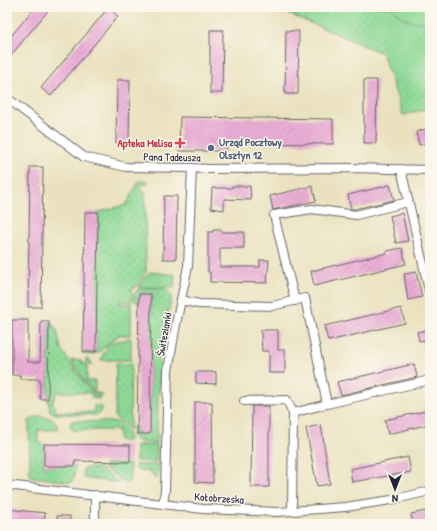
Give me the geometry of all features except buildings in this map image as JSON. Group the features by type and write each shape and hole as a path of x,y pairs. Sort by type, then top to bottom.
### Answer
{"street":[{"name":"Pana Tadeusza","path":"7,98 73,151 84,157 126,167 430,170"},
{"name":"Świtezianki","path":"163,504 165,491 168,371 188,266 192,168"},
{"path":"401,169 430,294"},
{"path":"294,301 274,215 312,209 356,215 408,202"},
{"path":"181,300 199,304 272,306 305,298 327,404"},
{"path":"293,413 430,380"},
{"path":"244,402 287,400 293,413 292,511"},
{"name":"Kołobrzeska","path":"7,484 203,509 237,511 292,511 360,505 392,500 430,491"},
{"path":"95,495 95,524"}],"green space":[{"path":"272,7 430,7 430,108 403,115 382,53"},
{"path":"391,7 430,7 430,21 413,22 399,15"},
{"path":"139,181 148,181 148,184 140,185 140,191 145,191 146,272 135,288 132,288 132,302 120,301 120,304 131,304 131,333 130,335 119,335 98,353 87,355 83,352 96,352 98,212 126,205"},
{"path":"150,272 175,275 174,288 138,287"},
{"path":"138,289 165,289 172,295 158,362 161,367 156,443 140,442 133,437 134,426 137,427 137,434 150,433 151,294 139,294 139,303 137,303 134,300 134,294"},
{"path":"49,320 57,330 61,349 85,384 99,399 92,398 91,393 56,392 55,398 53,399 53,405 56,412 94,412 94,406 100,406 102,408 96,415 55,414 50,411 48,399"},
{"path":"127,338 131,339 131,360 101,360 104,352 112,343 125,340"},
{"path":"86,359 90,360 92,364 87,365 87,381 95,381 95,393 86,383 71,360 81,360 82,364 86,364"},
{"path":"116,363 131,364 130,430 115,417"},
{"path":"95,393 100,393 102,395 100,398"},
{"path":"40,416 51,419 55,422 58,428 56,430 38,430 38,442 44,444 44,466 75,466 74,477 71,482 33,477 30,475 29,421"},
{"path":"72,421 117,422 128,432 129,440 127,442 119,440 118,430 74,430 71,428 70,424"},
{"path":"136,445 157,445 157,461 136,461"},
{"path":"105,464 130,465 130,481 125,483 104,468"},
{"path":"154,464 158,466 157,478 154,478 151,472 137,470 135,467 135,465"},
{"path":"99,468 119,483 84,478 83,469"}],"place":[{"name":"Apteka Melisa","path":"180,143"},
{"name":"Urząd Pocztowy Olsztyn 12","path":"211,148"}]}
